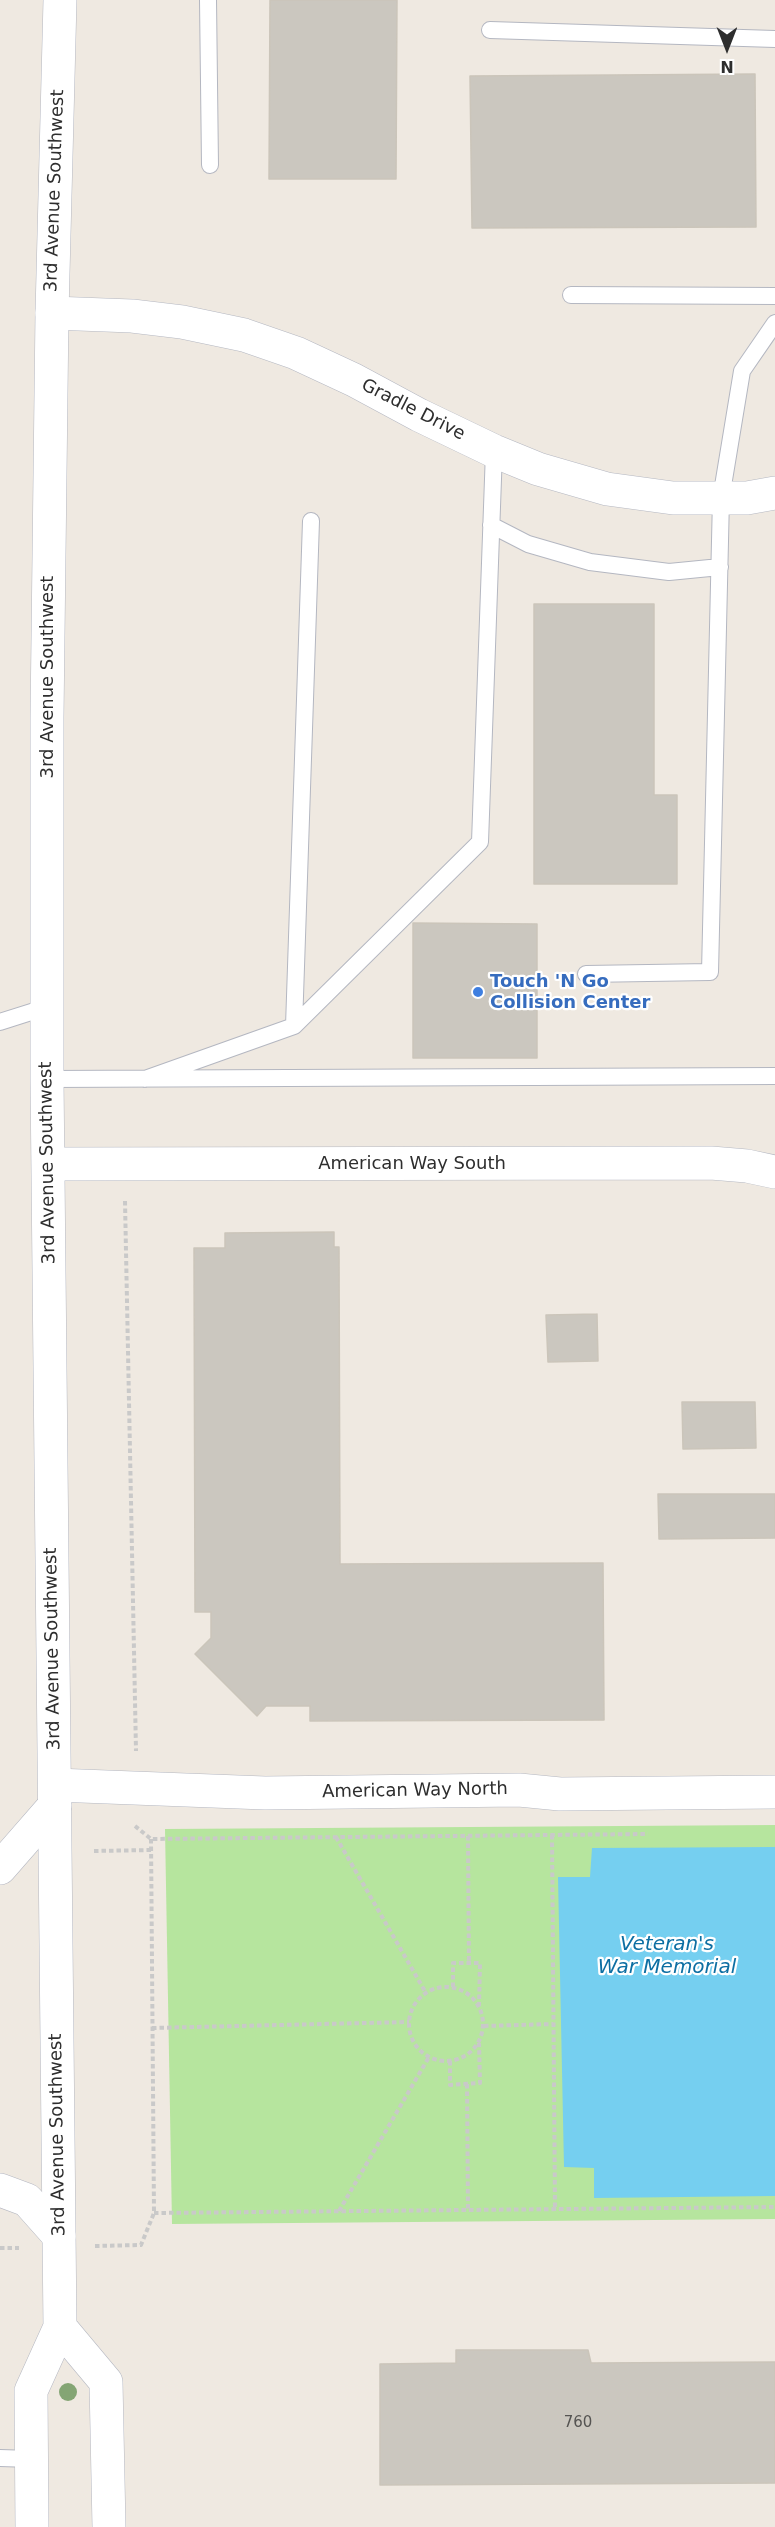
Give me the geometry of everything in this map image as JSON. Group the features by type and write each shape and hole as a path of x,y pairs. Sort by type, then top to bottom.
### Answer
{"street":[{"name":"3rd Avenue Southwest","path":"32,2527 15,2458 31,2391 60,2326 47,1079 47,707 52,314 60,0"},
{"name":"Gradle Drive","path":"52,314 132,316 182,322 244,335 296,353 494,451 538,469 607,489 673,498 747,498 775,493"},
{"name":"American Way South","path":"49,1164 711,1162 775,1172"},
{"name":"American Way North","path":"55,1795 131,1788 265,1793 519,1790 560,1794 775,1792"},
{"path":"0,1868 55,1795"},
{"path":"0,2190 27,2200 59,2236"},
{"path":"60,2326 106,2382 109,2527"}],"lane":[{"path":"207,0 210,165"},
{"path":"490,30 775,39"},
{"path":"571,295 775,296"},
{"path":"586,975 710,972 721,498 742,371 775,323"},
{"path":"145,1079 294,1026 480,842 494,451"},
{"path":"294,1026 311,521"},
{"path":"491,525 528,544 590,561 669,572 720,567"},
{"path":"0,1022 47,1006"},
{"path":"47,1079 775,1076"}],"path":[{"path":"124,1165 137,1740 131,1788 134,1826 151,1839 657,1834"},
{"path":"552,1835 555,2209"},
{"path":"468,1836 469,1963"},
{"path":"336,1837 426,1993"},
{"path":"109,2246 141,2245 154,2213 151,1839"},
{"path":"101,1851 151,1850"},
{"path":"450,2061 450,2085 480,2083 479,2042 484,2026 479,2007 480,1963 453,1963 453,1987"},
{"path":"479,2007 468,1993 453,1987 438,1987 426,1993 414,2006 409,2022 414,2042 429,2057 450,2061 466,2055 479,2042"},
{"path":"152,2028 409,2022"},
{"path":"484,2026 553,2024"},
{"path":"339,2211 429,2057"},
{"path":"467,2084 468,2210"},
{"path":"154,2213 775,2207"},
{"path":"0,2248 21,2247"}],"green space":[{"path":"775,1825 775,2219 172,2224 165,1829"}],"water":[{"name":"Veteran's War Memorial","path":"775,1847 775,2196 594,2198 594,2168 564,2167 558,1877 590,1877 592,1848"}],"building":[{"path":"270,0 397,0 396,179 269,179"},
{"path":"755,74 756,227 472,228 470,76"},
{"path":"534,604 654,604 654,795 677,795 677,884 534,884"},
{"path":"413,923 537,924 537,1058 413,1058"},
{"path":"334,1232 334,1247 339,1247 340,1564 603,1563 604,1720 310,1721 310,1706 266,1706 257,1716 195,1654 211,1638 211,1612 195,1612 194,1248 225,1248 225,1233"},
{"path":"597,1314 598,1361 548,1362 546,1315"},
{"path":"682,1402 755,1402 756,1448 683,1449"},
{"path":"658,1494 775,1494 775,1538 659,1539"},
{"path":"456,2350 588,2350 591,2363 775,2362 775,2483 380,2485 380,2364 456,2363"}],"place":[{"name":"Touch 'N Go Collision Center","path":"478,992"}]}
